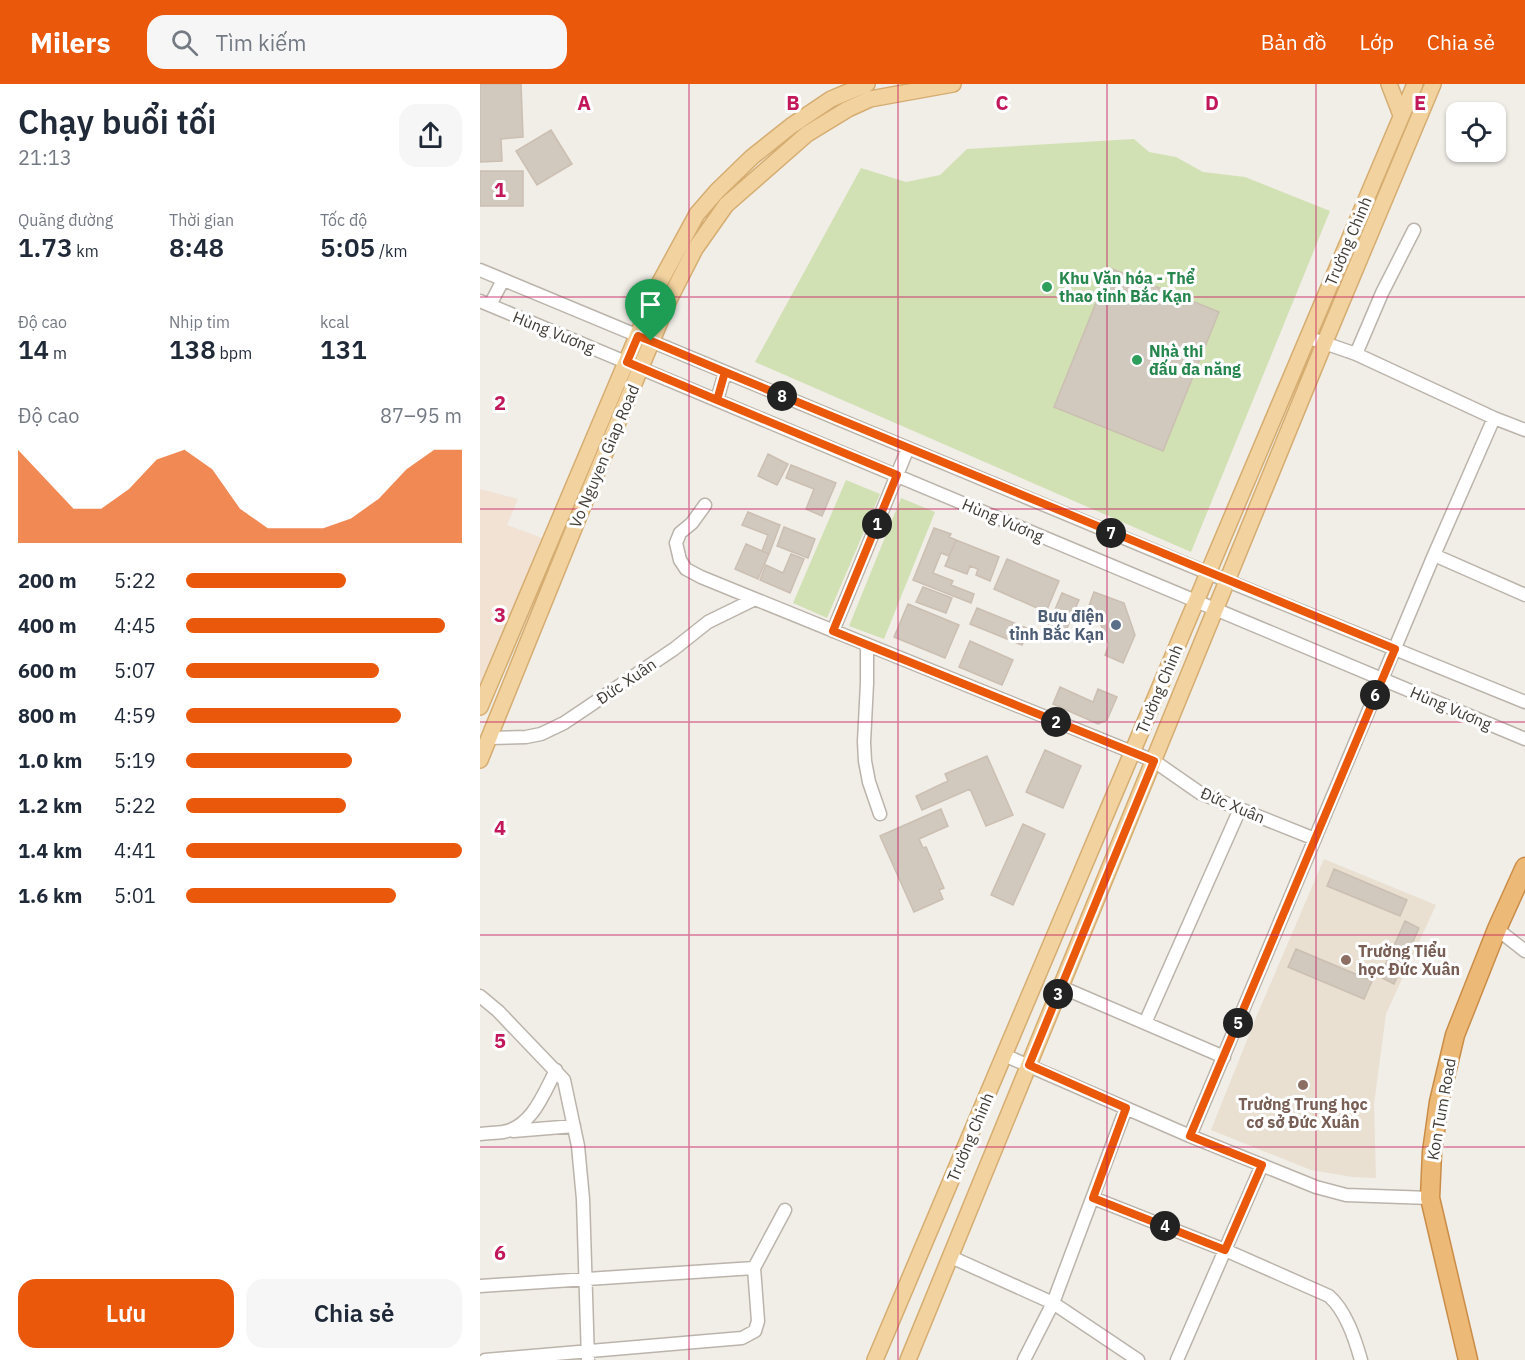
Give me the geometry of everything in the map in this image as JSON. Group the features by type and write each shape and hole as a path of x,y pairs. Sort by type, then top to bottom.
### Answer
{"highway":[{"name":"Kon Tum Road","path":"1468,1360 1430,1198 1432,1152 1439,1102 1455,1035 1497,929 1525,867"}],"main road":[{"name":"Vo Nguyen Giap Road","path":"645,339 660,282 697,214 717,191 752,157 791,126 831,99 867,84"},
{"name":"Vo Nguyen Giap Road","path":"480,760 484,738 645,339 707,229 726,205 807,134 828,120 870,99 953,84"},
{"path":"1389,84 1401,115"},
{"name":"Trường Chinh","path":"875,1360 1414,84"},
{"name":"Trường Chinh","path":"908,1360 1324,344 1433,84"},
{"name":"Vo Nguyen Giap Road","path":"480,707 634,365"},
{"path":"1057,930 1080,939"}],"street":[{"path":"1356,354 1382,293 1413,230"},
{"name":"Hùng Vương","path":"480,270 1227,581 1525,702"},
{"path":"485,303 503,280"},
{"name":"Hùng Vương","path":"485,303 1525,739"},
{"path":"1307,337 1356,354 1525,430"},
{"path":"717,400 725,372"},
{"path":"1190,1136 1434,555 1494,418"},
{"path":"833,631 908,448"},
{"name":"Đức Xuân","path":"705,505 680,533 676,543 680,560 686,569 1154,761 1200,793 1315,839"},
{"path":"1434,555 1525,595"},
{"name":"Đức Xuân","path":"484,738 526,737 541,734 564,723 674,649 708,622 755,599"},
{"path":"867,645 865,761 869,782 880,814"},
{"path":"1145,1023 1240,809"},
{"path":"1497,929 1525,951"},
{"path":"1061,987 1224,1057"},
{"path":"480,996 498,1011 564,1080 574,1126 583,1200 588,1355"},
{"path":"1004,1055 1190,1136 1316,1187 1346,1195 1430,1198"},
{"path":"505,1132 521,1126 539,1105 556,1070"},
{"path":"1024,1360 1053,1304 1126,1108"},
{"path":"480,1134 574,1126"},
{"path":"1177,1360 1262,1165"},
{"path":"1093,1198 1225,1250 1329,1296 1340,1307 1361,1360"},
{"path":"485,1360 588,1355 742,1338 749,1335 755,1331 758,1321 754,1268 785,1210"},
{"path":"951,1257 1053,1304 1138,1360"},
{"path":"480,1286 754,1268"}],"shaded area":[{"path":"480,489 518,499 507,525 542,538 480,686"},
{"path":"1324,859 1436,905 1386,1014 1374,1104 1376,1178 1352,1177 1311,1170 1211,1130 1257,1015"}],"green space":[{"name":"Khu Văn hóa - Thể thao tỉnh Bắc Kạn","path":"1134,139 1149,152 1176,157 1203,172 1245,177 1330,211 1191,552 755,362 861,168 906,182 940,175 967,149"},
{"path":"846,480 880,494 827,618 793,603"},
{"path":"901,498 935,512 884,639 849,626"}],"building":[{"path":"480,84 521,84 523,137 501,139 502,161 480,162"},
{"path":"551,130 572,164 537,185 516,151"},
{"path":"480,171 523,171 523,206 480,206"},
{"name":"Nhà thi đấu đa năng","path":"1110,268 1219,312 1163,451 1054,407"},
{"path":"768,454 788,464 777,485 758,476"},
{"path":"791,465 836,483 822,516 806,509 814,489 786,478"},
{"path":"748,512 780,525 769,554 762,551 768,535 742,525"},
{"path":"784,527 815,539 808,558 777,546"},
{"path":"934,528 951,534 949,537 956,540 949,556 941,553 933,573 953,581 951,585 974,594 971,603 913,580"},
{"path":"956,540 999,557 990,581 976,575 978,569 970,566 967,574 945,566"},
{"path":"746,544 769,554 758,579 735,569"},
{"path":"791,554 804,559 790,593 760,580 766,565 783,573"},
{"path":"1007,559 1059,581 1046,612 994,589"},
{"path":"923,587 952,598 946,613 916,602"},
{"name":"Bưu điện tỉnh Bắc Kạn","path":"1094,592 1124,603 1135,635 1123,663 1105,655 1109,645 1097,615 1087,611"},
{"path":"1062,593 1079,600 1062,640 1045,633"},
{"path":"908,604 959,625 945,658 894,637"},
{"path":"977,608 1029,629 1022,645 970,624"},
{"path":"970,641 1013,660 1002,685 959,667"},
{"path":"1060,687 1093,702 1098,689 1117,697 1107,720 1098,724 1053,704"},
{"path":"1045,750 1081,766 1063,808 1026,792"},
{"path":"987,756 1013,815 986,826 970,789 922,810 916,796 948,781 945,774"},
{"path":"941,809 948,826 919,839 923,848 926,847 944,888 939,890 943,899 914,912 880,836"},
{"path":"1023,824 1045,834 1013,905 991,895"},
{"path":"1334,869 1407,900 1400,916 1327,886"},
{"path":"1405,921 1419,928 1394,984 1380,977"},
{"path":"1296,949 1372,981 1364,999 1288,967"}],"place":[{"name":"Khu Văn hóa - Thể thao tỉnh Bắc Kạn","path":"1047,287"},
{"name":"Nhà thi đấu đa năng","path":"1137,360"},
{"name":"Bưu điện tỉnh Bắc Kạn","path":"1116,625"},
{"name":"Trường Tiểu học Đức Xuân","path":"1346,960"},
{"name":"Trường Trung học cơ sở Đức Xuân","path":"1303,1085"}],"route":[{"path":"651,341 638,336 627,362 717,400 725,372 1395,649 1190,1136 1262,1165 1225,1250 1093,1198 1126,1108 1029,1065 1154,761 833,631 897,475 717,400 725,372 651,341"}]}
